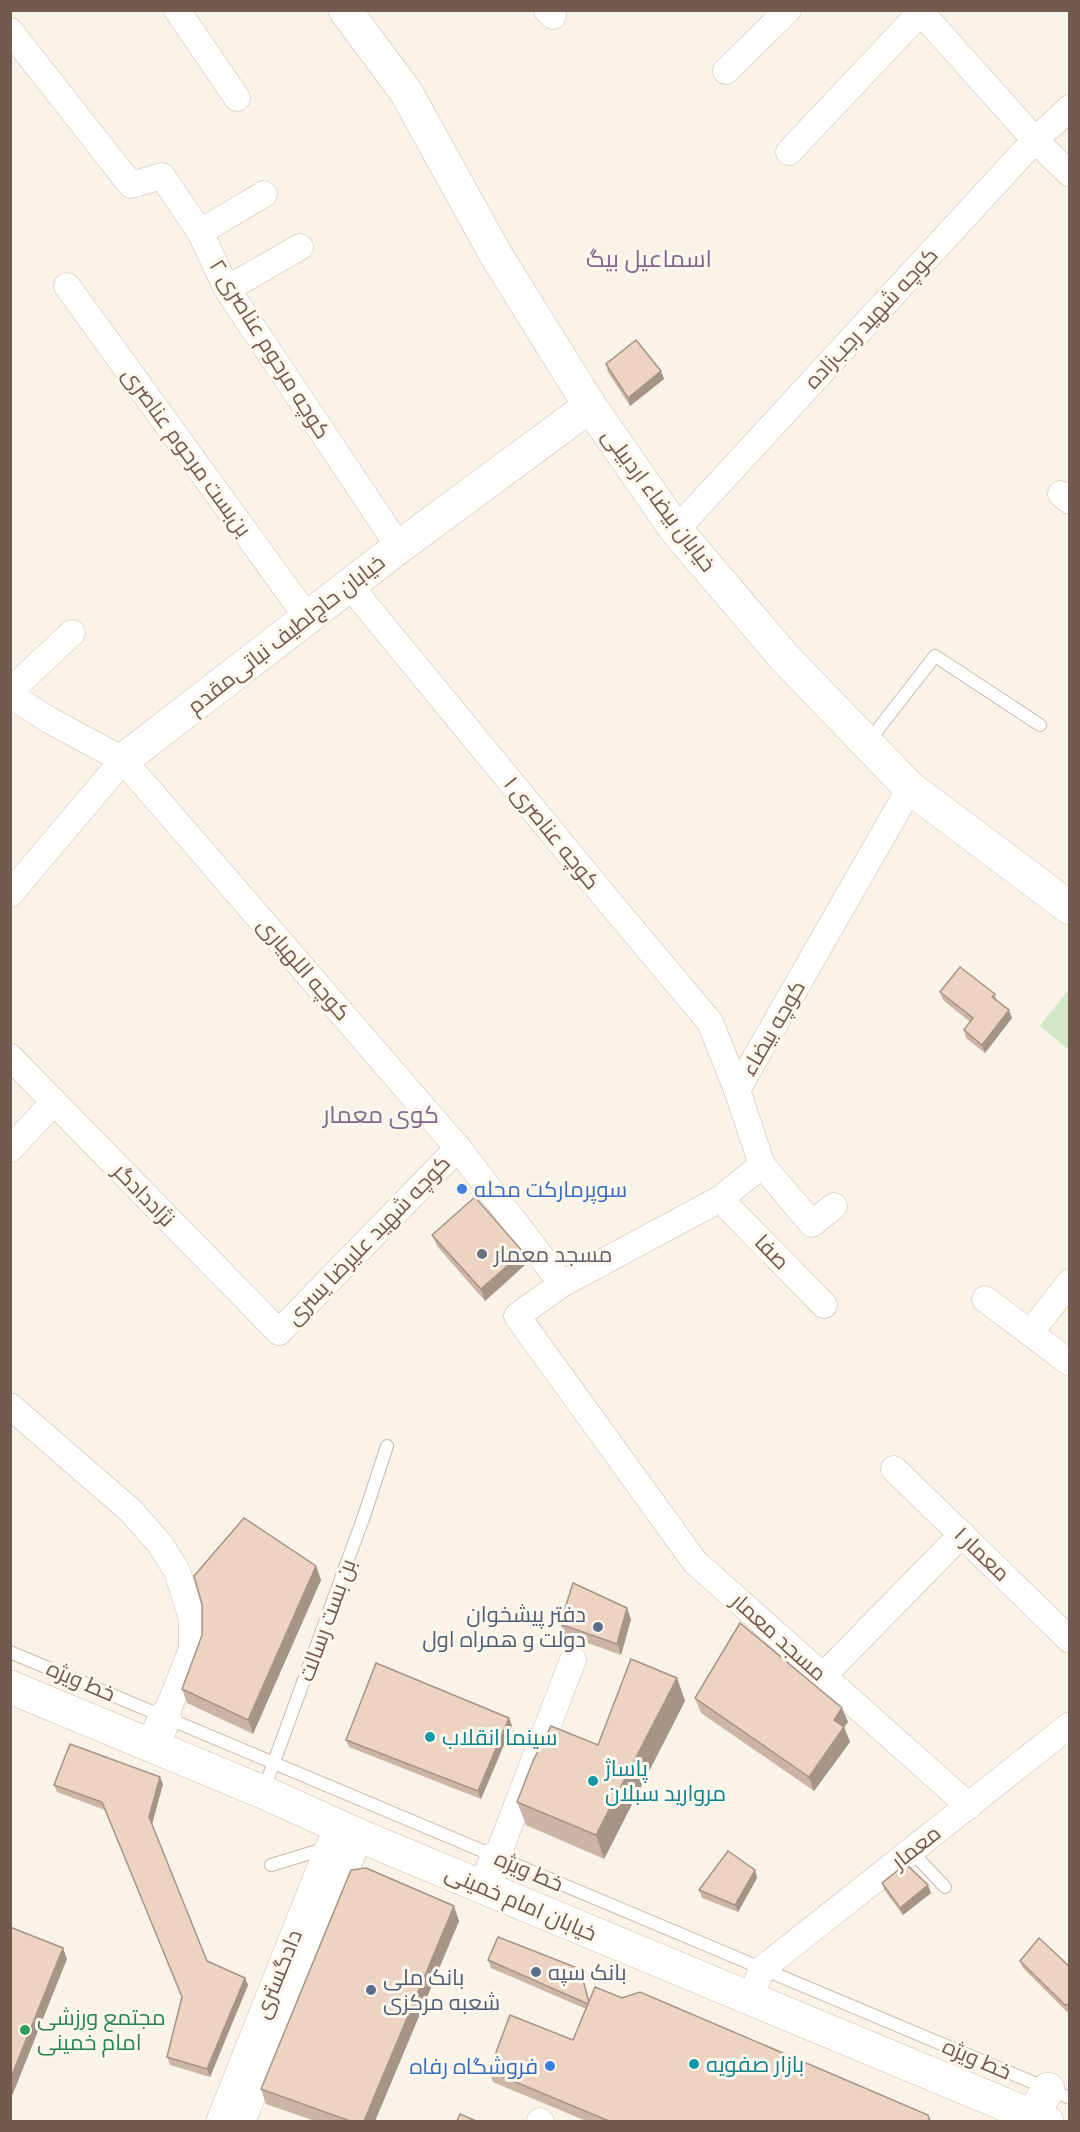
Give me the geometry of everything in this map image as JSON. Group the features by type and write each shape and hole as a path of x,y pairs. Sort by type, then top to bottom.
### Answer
{"street":[{"path":"177,10 237,98"},
{"name":"خیابان بیضاء اردبیلی","path":"345,10 406,92 496,255 590,406 676,530 785,658 910,788 1070,908"},
{"path":"726,71 788,10"},
{"path":"789,152 920,11 1035,140 1070,174"},
{"name":"کوچه مرحوم عناصری ۲","path":"10,31 131,184 162,176 200,232 227,289 399,547"},
{"name":"کوچه شهید رجب‌زاده","path":"676,530 1035,140 1070,108"},
{"path":"200,232 264,194"},
{"path":"227,289 300,247"},
{"name":"بن‌بست مرحوم عناصری","path":"67,286 307,617"},
{"name":"خیابان حاج‌لطیف نباتی‌مقدم","path":"10,894 123,760 399,547 590,406"},
{"name":"کوچه عناصری ۱","path":"350,586 609,903 710,1022 737,1090"},
{"path":"10,693 72,633"},
{"name":"کوچه اللهیاری","path":"10,693 49,720 123,760 458,1148 562,1284"},
{"name":"کوچه بیضاء","path":"762,1165 737,1090 910,788"},
{"name":"نژاددادگر","path":"10,1057 279,1332"},
{"path":"10,1149 54,1102"},
{"name":"کوچه شهید علیرضا یسری","path":"279,1332 458,1148"},
{"path":"562,1284 720,1199 762,1165 812,1224 834,1206"},
{"name":"صفا","path":"720,1199 824,1305"},
{"path":"1030,1333 1070,1282"},
{"name":"مسجد معمار","path":"562,1284 517,1316 695,1562 969,1806"},
{"path":"985,1299 1070,1363"},
{"path":"10,1406 131,1511 160,1544 177,1571 192,1618 192,1649 159,1731"},
{"name":"معمار ۱","path":"894,1469 1070,1640"},
{"path":"823,1676 962,1534"},
{"path":"485,1888 545,1707 573,1660"},
{"name":"خیابان امام خمینی","path":"10,1687 159,1731 269,1778 342,1837 756,1983 1051,2110"},
{"name":"معمار","path":"756,1983 911,1851 1070,1725"},
{"path":"240,2108 342,1837"},
{"name":"دادگستری","path":"219,2121 240,2108 342,1837"}],"lane":[{"path":"867,743 935,656 1040,725"},
{"name":"بن بست رسالت","path":"269,1778 387,1446"},
{"name":"خط ویژه","path":"10,1652 159,1731"},
{"name":"خط ویژه","path":"269,1778 496,1857 756,1983"},
{"path":"271,1865 342,1837"},
{"path":"911,1851 945,1887"}],"green space":[{"path":"1069,989 1069,1050 1040,1026"}],"building":[{"path":"636,340 661,371 628,398 606,364"},
{"path":"960,967 995,994 992,997 1009,1010 982,1045 964,1030 973,1018 940,992"},
{"name":"مسجد معمار","path":"475,1197 523,1252 481,1289 432,1235"},
{"path":"244,1518 316,1566 248,1720 182,1689 202,1635 202,1604 194,1576"},
{"name":"دفتر پیشخوان دولت و همراه اول","path":"573,1583 627,1608 617,1644 560,1624"},
{"path":"740,1623 842,1708 834,1720 844,1727 809,1777 695,1698"},
{"name":"پاساژ مروارید سبلان","path":"631,1659 677,1678 596,1835 517,1802 533,1761 551,1726 598,1745"},
{"name":"سینما انقلاب","path":"376,1663 509,1718 478,1791 346,1740"},
{"path":"70,1744 160,1777 149,1817 207,1961 245,1978 207,2069 167,2057 182,1997 102,1802 54,1785"},
{"path":"728,1851 755,1870 735,1905 699,1890"},
{"path":"906,1864 928,1885 900,1908 882,1883"},
{"name":"بانک ملی شعبه مرکزی","path":"366,1868 454,1906 364,2121 350,2121 261,2089 351,1870"},
{"name":"مجتمع ورزشی امام خمینی","path":"10,1927 63,1948 10,2080"},
{"name":"بانک سپه","path":"498,1937 580,1969 588,2004 488,1960"},
{"path":"1039,1938 1070,1967 1070,2004 1065,2005 1020,1961"},
{"name":"بازار صفویه","path":"595,1987 622,1998 640,1992 928,2115 930,2121 609,2121 489,2071 510,2015 573,2040"},
{"path":"460,2114 476,2121 457,2121"}],"place":[{"name":"سوپرمارکت محله","path":"462,1189"},
{"name":"مسجد معمار","path":"482,1254"},
{"name":"دفتر پیشخوان دولت و همراه اول","path":"598,1627"},
{"name":"سینما انقلاب","path":"430,1737"},
{"name":"پاساژ مروارید سبلان","path":"593,1781"},
{"name":"بانک سپه","path":"536,1972"},
{"name":"بانک ملی شعبه مرکزی","path":"371,1990"},
{"name":"مجتمع ورزشی امام خمینی","path":"25,2030"},
{"name":"بازار صفویه","path":"694,2064"},
{"name":"فروشگاه رفاه","path":"550,2066"}],"district":[{"name":"اسماعیل بیگ","path":"649,258"},
{"name":"کوی معمار","path":"381,1114"}]}
